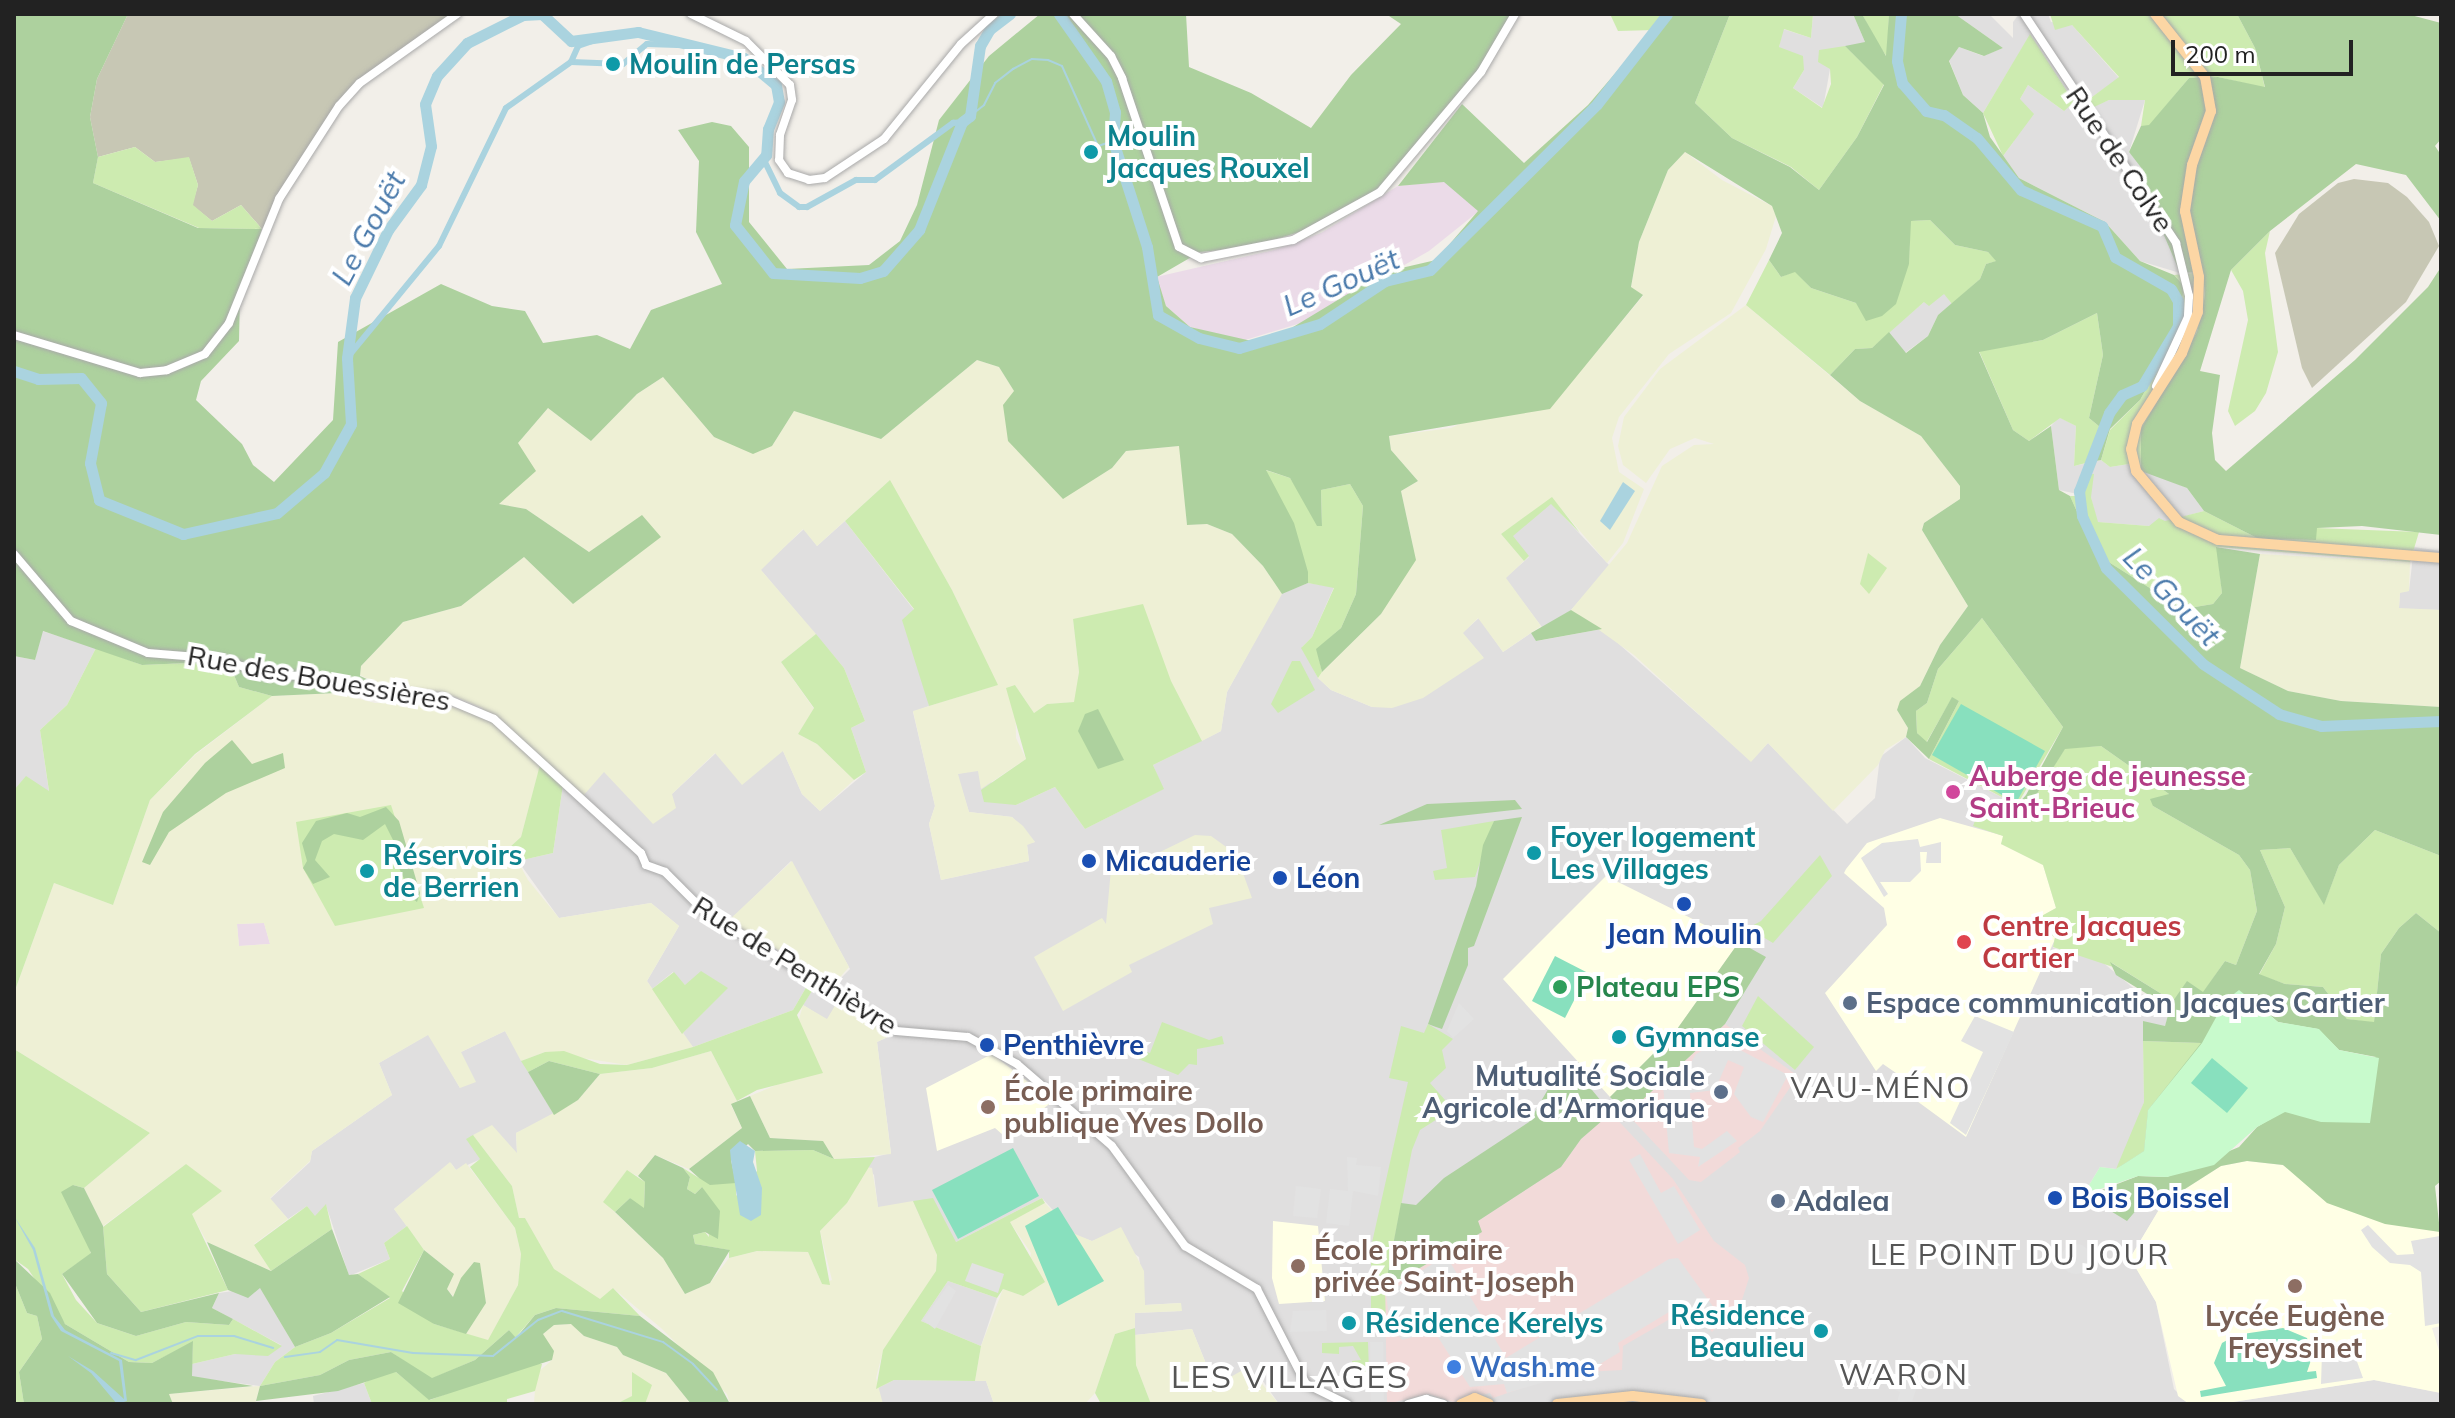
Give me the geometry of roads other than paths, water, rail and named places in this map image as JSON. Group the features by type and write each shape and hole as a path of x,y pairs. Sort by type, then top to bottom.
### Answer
{"main road":[{"path":"2155,14 2198,64 2212,97 2185,211 2199,277 2198,312 2193,333 2131,439 2131,458 2157,499 2196,532 2242,544 2441,558"},
{"path":"1557,1404 1633,1396 1702,1404"},
{"path":"1461,1404 1475,1398 1489,1404"}],"street":[{"path":"14,335 140,373 167,370 205,354 229,323 279,199 339,106 360,83 457,14"},
{"path":"691,14 746,41 790,85 792,100 778,148 788,173 809,180 825,178 884,139 905,117 961,44 994,14"},
{"path":"1073,14 1111,56 1122,78 1179,247 1201,258 1293,240 1380,192 1481,72 1515,14"},
{"name":"Rue de Colve","path":"2024,14 2176,243 2189,296 2188,317 2152,402"},
{"name":"Rue des Bouessières","path":"14,554 71,621 148,653 222,659 266,675 307,676 442,697 479,710 526,746 641,853 646,865 665,872"},
{"name":"Rue de Penthièvre","path":"665,872 704,911 896,1031 968,1037 1017,1064 1112,1146 1185,1246 1257,1289 1306,1384 1347,1404"},
{"path":"1408,1404 1426,1399 1443,1404"}],"water":[{"path":"1623,482 1635,491 1610,530 1600,521"},
{"path":"740,1141 755,1151 753,1162 762,1188 761,1215 751,1221 740,1215 731,1160 730,1150"},
{"path":"14,1216 35,1248 54,1316 65,1330 122,1360 127,1401 117,1404 91,1373 68,1356 93,1371 124,1399 119,1361 61,1331 51,1316 33,1250"}],"waterway":[{"name":"Le Gouët","path":"14,371 38,379 81,378 101,403 90,463 99,500 183,534 277,513 324,473 351,424 347,358 355,298 388,230 421,185 431,146 425,104 437,76 467,43 523,15 542,14 571,41 638,32 744,58 776,85 779,102 768,129 766,155 744,181 735,225 773,273 860,278 883,271 919,230 962,122 970,116 980,46 990,29 1010,14"},
{"name":"Le Gouët","path":"1059,14 1106,81 1115,112 1113,141 1147,247 1158,315 1199,338 1239,348 1320,324 1385,281 1430,270 1597,104 1667,14"},
{"name":"Le Gouët","path":"1901,14 1897,61 1902,83 1926,111 1944,115 1977,138 2021,190 2102,226 2115,257 2171,289 2178,301 2178,326 2142,386 2122,395 2109,413 2079,491 2082,516 2106,568 2203,664 2279,714 2321,726 2441,721"},
{"path":"347,358 439,246 506,108 571,62 578,46 610,35"},
{"path":"571,62 623,64 647,44 685,45"},
{"path":"970,116 984,105 995,83 1013,69 1032,59 1048,60 1062,66 1098,146 1113,141"},
{"path":"763,158 780,193 799,207 807,207 856,180 875,180 953,123 962,122"},
{"path":"285,1357 320,1352 337,1340 413,1353 493,1356 538,1320 562,1311 663,1342 693,1364 717,1390"},
{"path":"111,1353 136,1360 198,1336 234,1336 273,1348"}],"place":[{"name":"Moulin de Persas","path":"613,64"},
{"name":"Moulin Jacques Rouxel","path":"1091,152"},
{"name":"Auberge de jeunesse Saint-Brieuc","path":"1953,792"},
{"name":"Foyer logement Les Villages","path":"1534,853"},
{"name":"Micauderie","path":"1089,861"},
{"name":"Réservoirs de Berrien","path":"367,871"},
{"name":"Léon","path":"1280,878"},
{"name":"Jean Moulin","path":"1684,904"},
{"name":"Centre Jacques Cartier","path":"1964,942"},
{"name":"Plateau EPS","path":"1560,987"},
{"name":"Espace communication Jacques Cartier","path":"1850,1003"},
{"name":"Gymnase","path":"1619,1037"},
{"name":"Penthièvre","path":"987,1045"},
{"name":"Mutualité Sociale Agricole d'Armorique","path":"1721,1092"},
{"name":"École primaire publique Yves Dollo","path":"988,1107"},
{"name":"Bois Boissel","path":"2055,1198"},
{"name":"Adalea","path":"1778,1201"},
{"name":"École primaire privée Saint-Joseph","path":"1298,1266"},
{"name":"Lycée Eugène Freyssinet","path":"2295,1286"},
{"name":"Résidence Kerelys","path":"1349,1323"},
{"name":"Résidence Beaulieu","path":"1821,1331"},
{"name":"Wash.me","path":"1454,1367"}],"district":[{"name":"VAU-MÉNO","path":"1881,1087"},
{"name":"LE POINT DU JOUR","path":"2020,1254"},
{"name":"WARON","path":"1904,1374"},
{"name":"LES VILLAGES","path":"1290,1376"}]}
